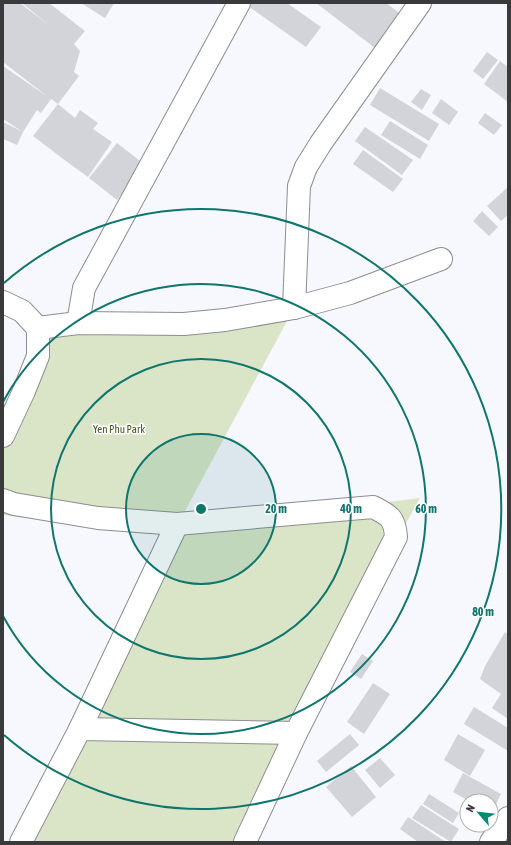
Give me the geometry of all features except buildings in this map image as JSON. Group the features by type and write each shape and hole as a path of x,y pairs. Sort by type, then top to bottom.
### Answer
{"street":[{"path":"78,323 84,288 239,3"},
{"path":"294,308 299,186 306,167 321,143 420,3"},
{"path":"38,328 78,323 184,324 225,320 294,308 350,293 441,259"},
{"path":"3,302 22,311 38,328 38,356 24,391 3,436"},
{"path":"3,500 14,504 98,518 177,524 372,507 389,515 396,526 396,537 296,733 245,842"},
{"path":"22,842 80,729 177,524"},
{"path":"80,729 296,733"},
{"path":"491,842 508,818"}],"green space":[{"name":"Yen Phu Park","path":"294,308 178,524 247,520 420,498 383,565 243,842 29,842 80,729 148,613 164,573 176,527 24,518 3,515 3,423 38,328 96,333 173,335"}]}
